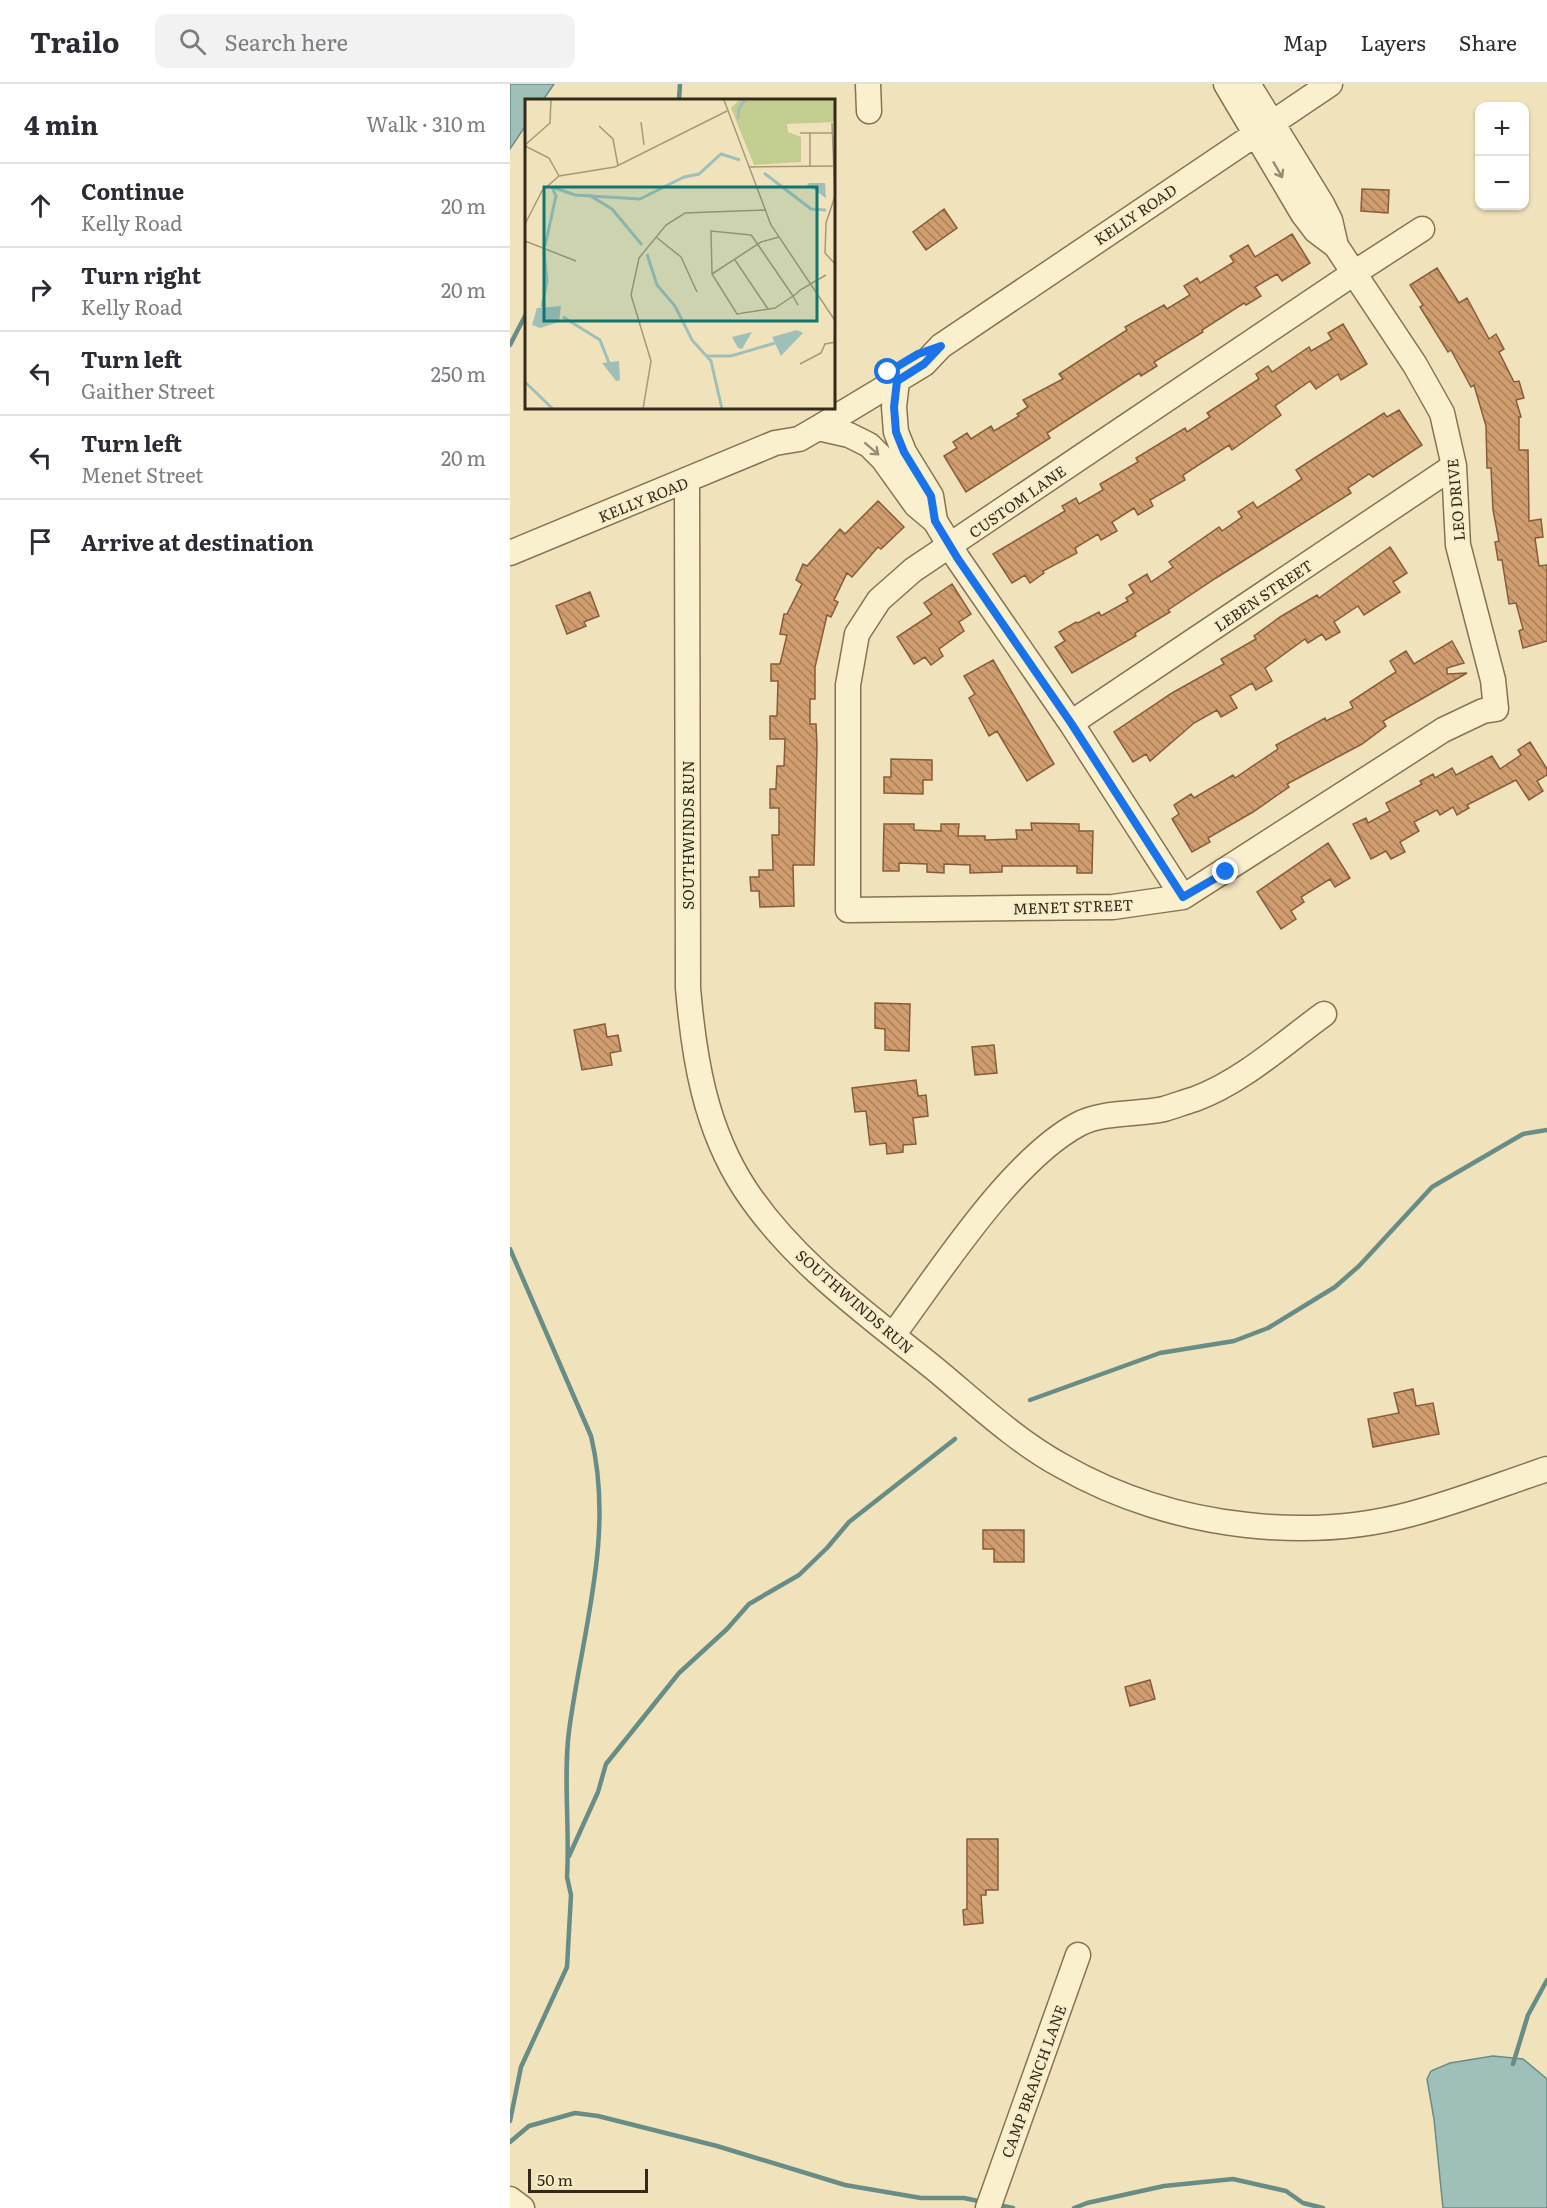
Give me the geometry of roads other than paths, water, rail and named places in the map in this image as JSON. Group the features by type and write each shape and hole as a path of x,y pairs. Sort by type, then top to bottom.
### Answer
{"street":[{"path":"868,84 869,111"},
{"name":"LEO DRIVE","path":"1226,84 1264,127 1322,204 1330,220 1336,246 1415,365 1442,413 1454,466 1458,545 1493,680 1497,709"},
{"name":"LEO DRIVE","path":"1248,84 1264,127"},
{"name":"KELLY ROAD","path":"510,553 775,443 799,439 823,418 897,381 924,364 941,346 1330,84"},
{"name":"CUSTOM LANE","path":"848,910 848,685 857,634 879,600 913,570 1422,229"},
{"name":"KELLY ROAD","path":"836,403 918,354 941,346"},
{"path":"897,381 894,407 896,432 904,452 931,496 935,521 950,547 1071,723 1183,897"},
{"path":"823,418 869,445 883,459 915,505 935,521"},
{"name":"LEBEN STREET","path":"1071,723 1454,466"},
{"name":"SOUTHWINDS RUN","path":"687,480 687,988 693,1049 706,1107 721,1144 744,1188 769,1221 801,1257 893,1335 1010,1430 1061,1466 1107,1489 1186,1515 1248,1525 1349,1526 1411,1514 1547,1468"},
{"name":"MENET STREET","path":"848,910 1113,907 1183,897 1443,730 1473,715 1497,709"},
{"path":"893,1335 982,1216 1022,1169 1054,1140 1081,1123 1110,1116 1164,1109 1198,1098 1238,1076 1324,1014"},
{"name":"CAMP BRANCH LANE","path":"988,2208 1078,1955"},
{"path":"510,2199 522,2208"}],"water":[{"path":"510,84 554,84 544,99 525,99 525,126 510,149"},
{"path":"1493,2056 1523,2059 1547,2079 1547,2208 1443,2208 1434,2119 1427,2079 1431,2071 1450,2063"}],"waterway":[{"path":"679,99 680,84"},
{"path":"510,345 525,316"},
{"path":"1030,1400 1160,1353 1234,1341 1268,1328 1335,1287 1359,1266 1432,1187 1523,1134 1547,1130"},
{"path":"510,1249 591,1436 600,1510 594,1584 567,1749 567,1877 571,1895 567,1967 521,2067 510,2121"},
{"path":"569,1856 598,1792 606,1764 679,1673 727,1629 749,1604 799,1575 827,1548 849,1522 955,1439"},
{"path":"1513,2064 1528,2015 1547,1980"},
{"path":"510,2142 529,2126 575,2113 598,2116 717,2146 845,2185 921,2198 964,2198 983,2202"},
{"path":"1074,2208 1164,2186 1233,2179 1286,2191 1303,2203 1323,2208"},
{"path":"998,2205 1013,2208"}]}
